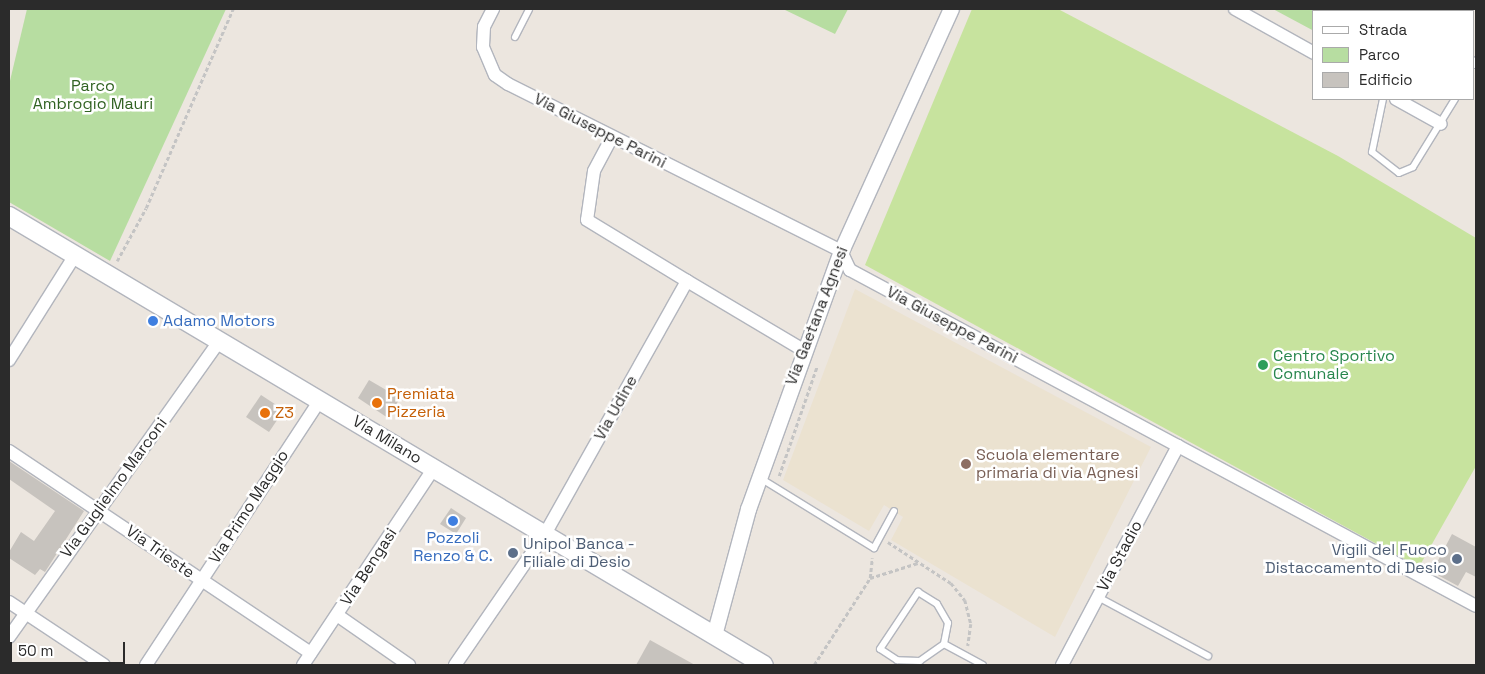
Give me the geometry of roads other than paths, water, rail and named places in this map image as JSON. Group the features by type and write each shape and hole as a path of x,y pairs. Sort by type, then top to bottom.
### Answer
{"main road":[{"name":"Via Milano","path":"9,216 764,665"}],"street":[{"name":"Via Giuseppe Parini","path":"494,9 484,27 483,47 495,75 612,137 841,251 850,270 1476,606"},
{"name":"Via Gaetana Agnesi","path":"714,635 759,477 803,350 841,251 951,9"},
{"path":"1235,9 1312,52"},
{"path":"1398,100 1440,124"},
{"path":"612,137 594,171 587,220 803,350"},
{"path":"9,360 75,255"},
{"name":"Via Udine","path":"455,665 545,534 688,281"},
{"name":"Via Guglielmo Marconi","path":"9,637 220,340"},
{"name":"Via Primo Maggio","path":"146,665 320,400"},
{"name":"Via Stadio","path":"1062,665 1178,446"},
{"name":"Via Trieste","path":"9,451 99,509 201,581 311,653"},
{"name":"Via Bengasi","path":"303,665 434,468"},
{"path":"9,602 104,665"},
{"path":"337,615 409,665"}],"lane":[{"path":"515,37 529,9"},
{"path":"1383,100 1371,142 1372,152 1389,169 1398,173 1413,168 1453,100"},
{"path":"759,477 874,548 894,511"},
{"path":"918,592 937,604 948,623 944,644 920,661 897,660 880,649 918,592"},
{"path":"1098,597 1208,656"},
{"path":"944,644 983,665"}],"place":[{"name":"Adamo Motors","path":"153,321"},
{"name":"Centro Sportivo Comunale","path":"1263,365"},
{"name":"Premiata Pizzeria","path":"377,403"},
{"name":"Z3","path":"265,413"},
{"name":"Scuola elementare primaria di via Agnesi","path":"966,464"},
{"name":"Pozzoli Renzo & C.","path":"453,521"},
{"name":"Unipol Banca - Filiale di Desio","path":"513,553"},
{"name":"Vigili del Fuoco Distaccamento di Desio","path":"1457,559"}],"park label":[{"name":"Parco Ambrogio Mauri","path":"93,95"}]}
